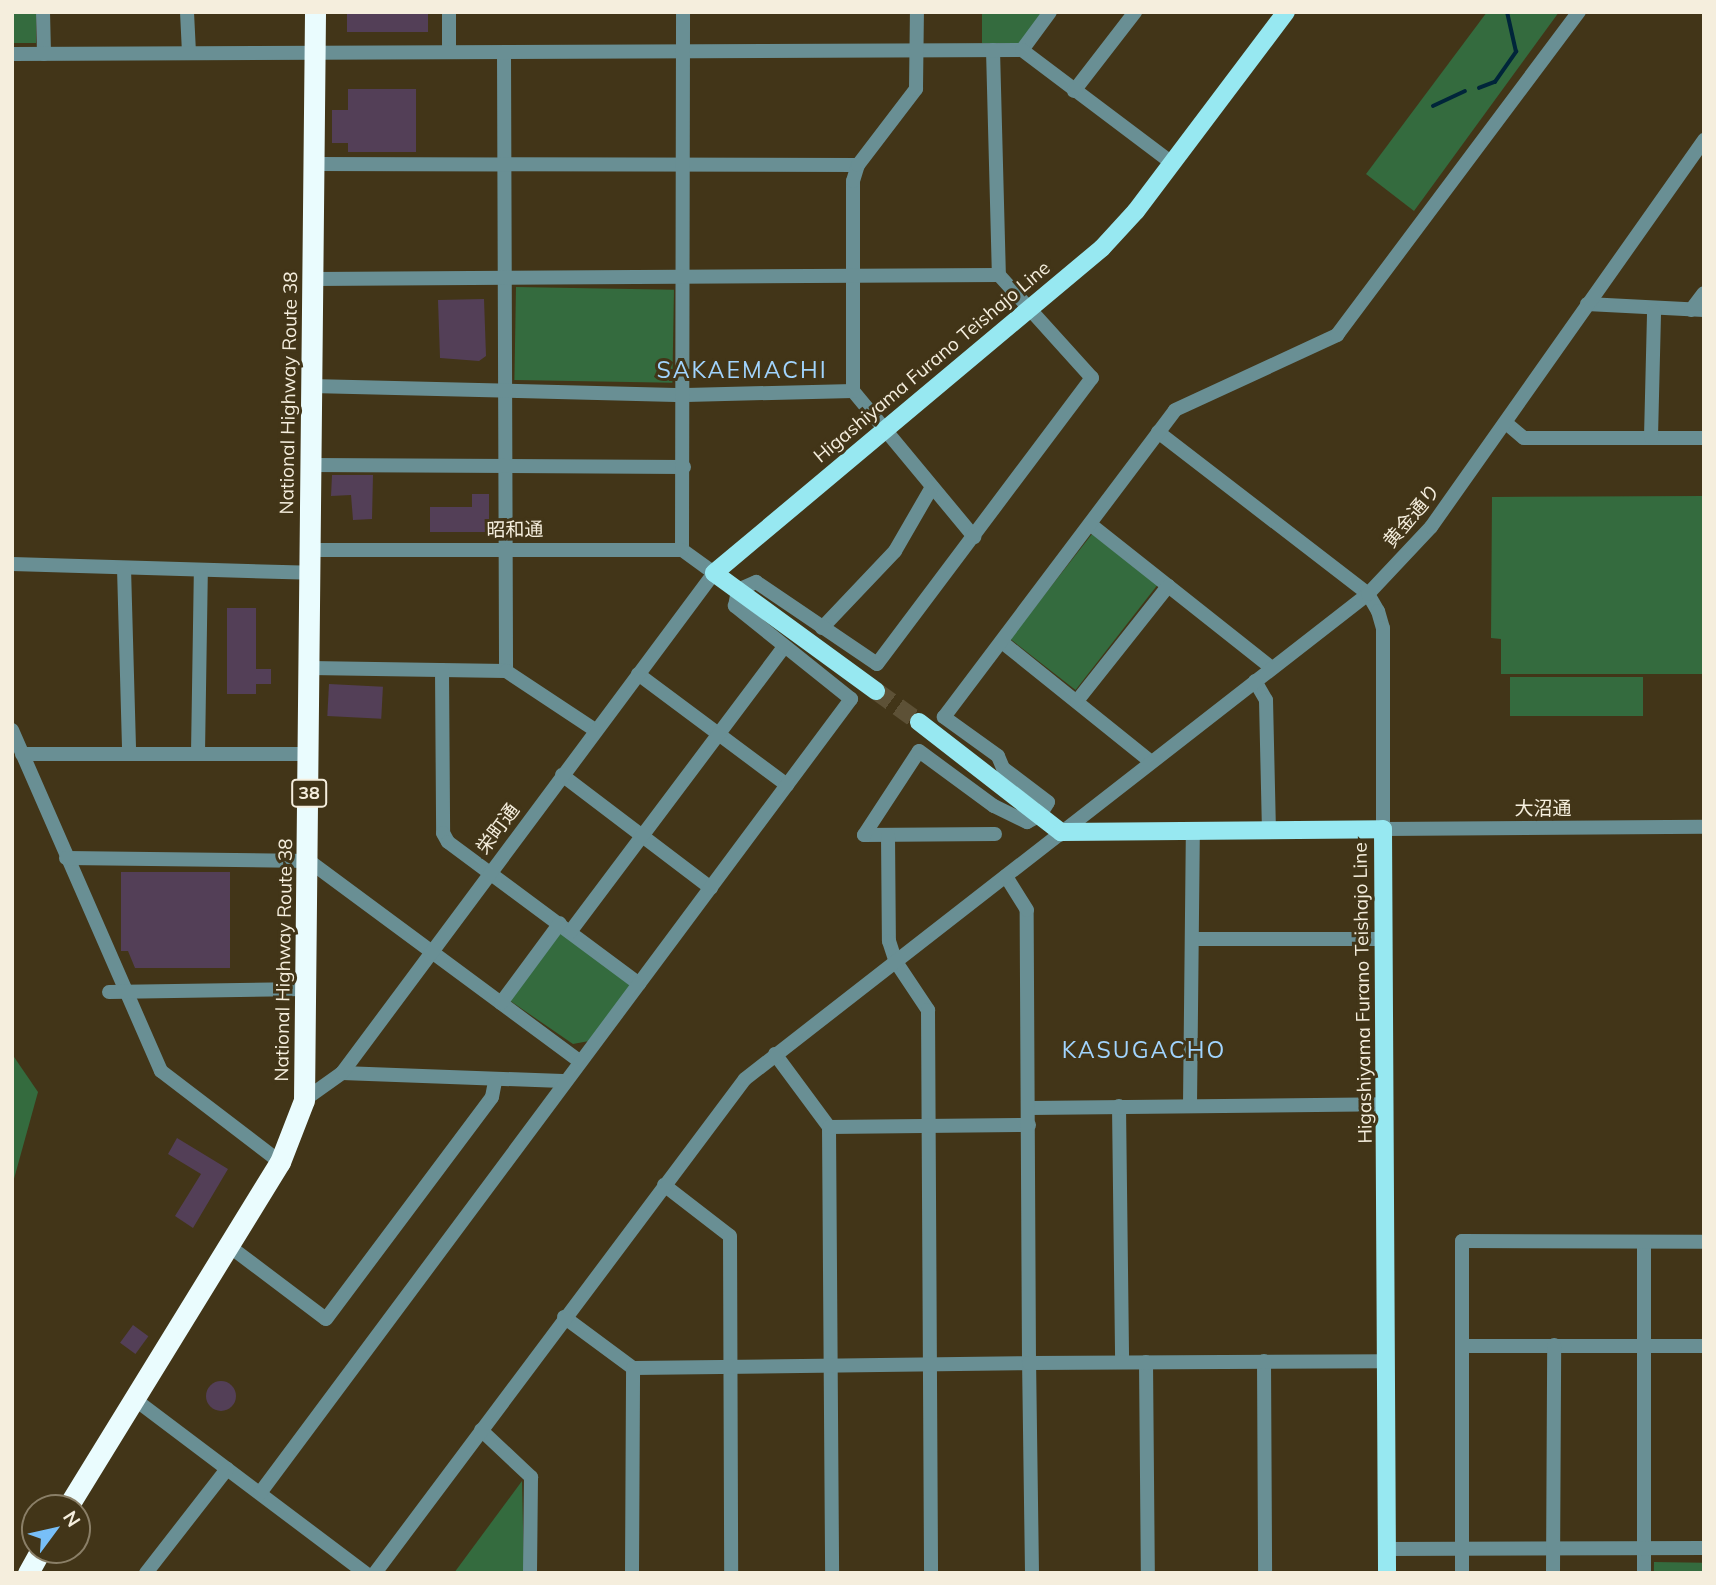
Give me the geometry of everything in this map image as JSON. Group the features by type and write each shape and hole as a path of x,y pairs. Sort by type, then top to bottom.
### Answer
{"highway":[{"name":"National Highway Route 38","path":"75,1494 280,1162 304,1100 309,861 310,386 314,279 315,12"}],"main road":[{"name":"Higashiyama Furano Teishajo Line","path":"714,573 882,429 1102,248 1172,163 1286,12"},
{"path":"714,573 876,691"},
{"path":"919,722 1061,832"},
{"name":"Higashiyama Furano Teishajo Line","path":"1061,832 1382,829 1385,939 1387,1573"}],"street":[{"path":"43,12 44,54"},
{"path":"187,12 189,53"},
{"path":"449,12 449,52"},
{"path":"683,12 686,395 682,550 714,573"},
{"path":"917,12 918,50 910,103 858,165 852,278 853,391 974,537"},
{"path":"1022,50 1050,12"},
{"path":"1074,91 1135,12"},
{"path":"995,834 864,835 865,825 919,751 994,806 1027,822 1040,815 1048,802 1003,768 998,755 944,718 1175,410 1337,335 1579,12"},
{"path":"260,1493 418,1285 563,1080 639,984 851,699 735,606 738,590 756,582 877,664 1092,378 999,275 993,50"},
{"path":"12,54 1022,50 1172,163"},
{"path":"504,52 508,280 504,467 506,671"},
{"name":"黄金通り","path":"375,1573 564,1317 745,1079 1368,594 1432,527 1704,140"},
{"path":"314,164 858,165"},
{"path":"314,279 852,278 999,275"},
{"path":"1587,304 1654,311 1697,310 1704,293"},
{"path":"1651,437 1654,311"},
{"path":"310,386 686,395 853,391"},
{"path":"1506,423 1524,438 1704,438"},
{"path":"1158,432 1368,594 1383,628 1382,829"},
{"path":"310,464 684,467"},
{"path":"822,628 895,551 932,487"},
{"path":"1090,524 1272,668"},
{"name":"昭和通","path":"310,551 682,550"},
{"path":"12,564 311,573"},
{"path":"124,568 129,752"},
{"path":"198,753 201,570"},
{"name":"栄町通","path":"304,1100 341,1073 714,573"},
{"path":"1077,701 1168,586"},
{"path":"1002,642 1151,762"},
{"path":"501,1003 643,835 784,647"},
{"path":"310,668 506,671 595,730"},
{"path":"442,670 443,833 490,872 639,984"},
{"path":"638,674 716,735 787,785"},
{"path":"1255,681 1266,700 1269,830"},
{"path":"12,730 66,858 116,990 161,1072 280,1162"},
{"path":"22,754 309,754"},
{"path":"562,775 711,888"},
{"name":"大沼通","path":"1382,829 1704,827"},
{"path":"1190,1105 1193,830"},
{"path":"888,836 889,942 896,962 928,1010 931,1573"},
{"path":"66,858 309,861 579,1061"},
{"path":"1006,876 1027,910 1032,1573"},
{"path":"1193,939 1385,939"},
{"path":"116,990 306,989"},
{"path":"775,1054 829,1127 832,1573"},
{"path":"341,1073 495,1082 563,1080"},
{"path":"229,1246 326,1319 492,1097 495,1082"},
{"path":"1029,1108 1385,1104"},
{"path":"1119,1106 1122,1362"},
{"path":"829,1127 1029,1125"},
{"path":"664,1185 730,1236 731,1573"},
{"path":"1462,1573 1462,1241 1704,1242"},
{"path":"1644,1242 1644,1573"},
{"path":"564,1317 633,1368 931,1363 1385,1362"},
{"path":"1553,1573 1554,1345"},
{"path":"1463,1346 1704,1346"},
{"path":"1264,1361 1265,1573"},
{"path":"1146,1362 1148,1573"},
{"path":"632,1573 633,1368"},
{"path":"133,1398 365,1573"},
{"path":"481,1430 531,1477 530,1573"},
{"path":"146,1573 227,1469"},
{"path":"1386,1549 1704,1548"}],"green space":[{"path":"12,12 36,12 36,43 12,43"},
{"path":"982,12 1042,12 1022,43 982,43"},
{"path":"1487,12 1559,12 1414,211 1366,174"},
{"path":"516,287 674,290 672,383 514,380"},
{"path":"1704,496 1704,674 1501,674 1501,639 1491,638 1492,497"},
{"path":"1092,534 1157,585 1076,690 1010,639"},
{"path":"1510,677 1643,677 1643,716 1510,716"},
{"path":"560,931 631,986 589,1041 573,1044 509,1000"},
{"path":"12,1054 38,1092 12,1186"},
{"path":"522,1481 524,1573 454,1573"},
{"path":"1654,1562 1704,1563 1704,1573 1654,1573"}],"building":[{"path":"347,12 428,12 428,32 347,32"},
{"path":"348,89 416,89 416,152 348,152 348,143 332,143 332,110 348,110"},
{"path":"484,299 486,356 479,361 440,358 438,300"},
{"path":"332,475 373,475 372,519 353,520 351,495 331,496"},
{"path":"472,494 489,494 489,532 430,532 430,507 472,507"},
{"path":"227,608 256,608 256,669 271,669 271,684 256,684 256,694 227,694"},
{"path":"329,684 383,687 381,719 327,716"},
{"path":"121,872 230,872 230,968 135,968 128,951 121,951"},
{"path":"177,1138 228,1169 193,1228 175,1216 201,1174 168,1154"},
{"path":"133,1325 148,1336 135,1354 120,1343"},
{"path":"221,1381 232,1385 236,1396 232,1407 221,1411 210,1407 206,1396 210,1385"}],"waterway":[{"path":"1479,88 1495,82 1516,52 1507,12"},
{"path":"1433,106 1465,91"}],"tunnel":[{"path":"876,691 919,722"}],"district":[{"name":"SAKAEMACHI","path":"742,370"},
{"name":"KASUGACHO","path":"1144,1050"}]}
